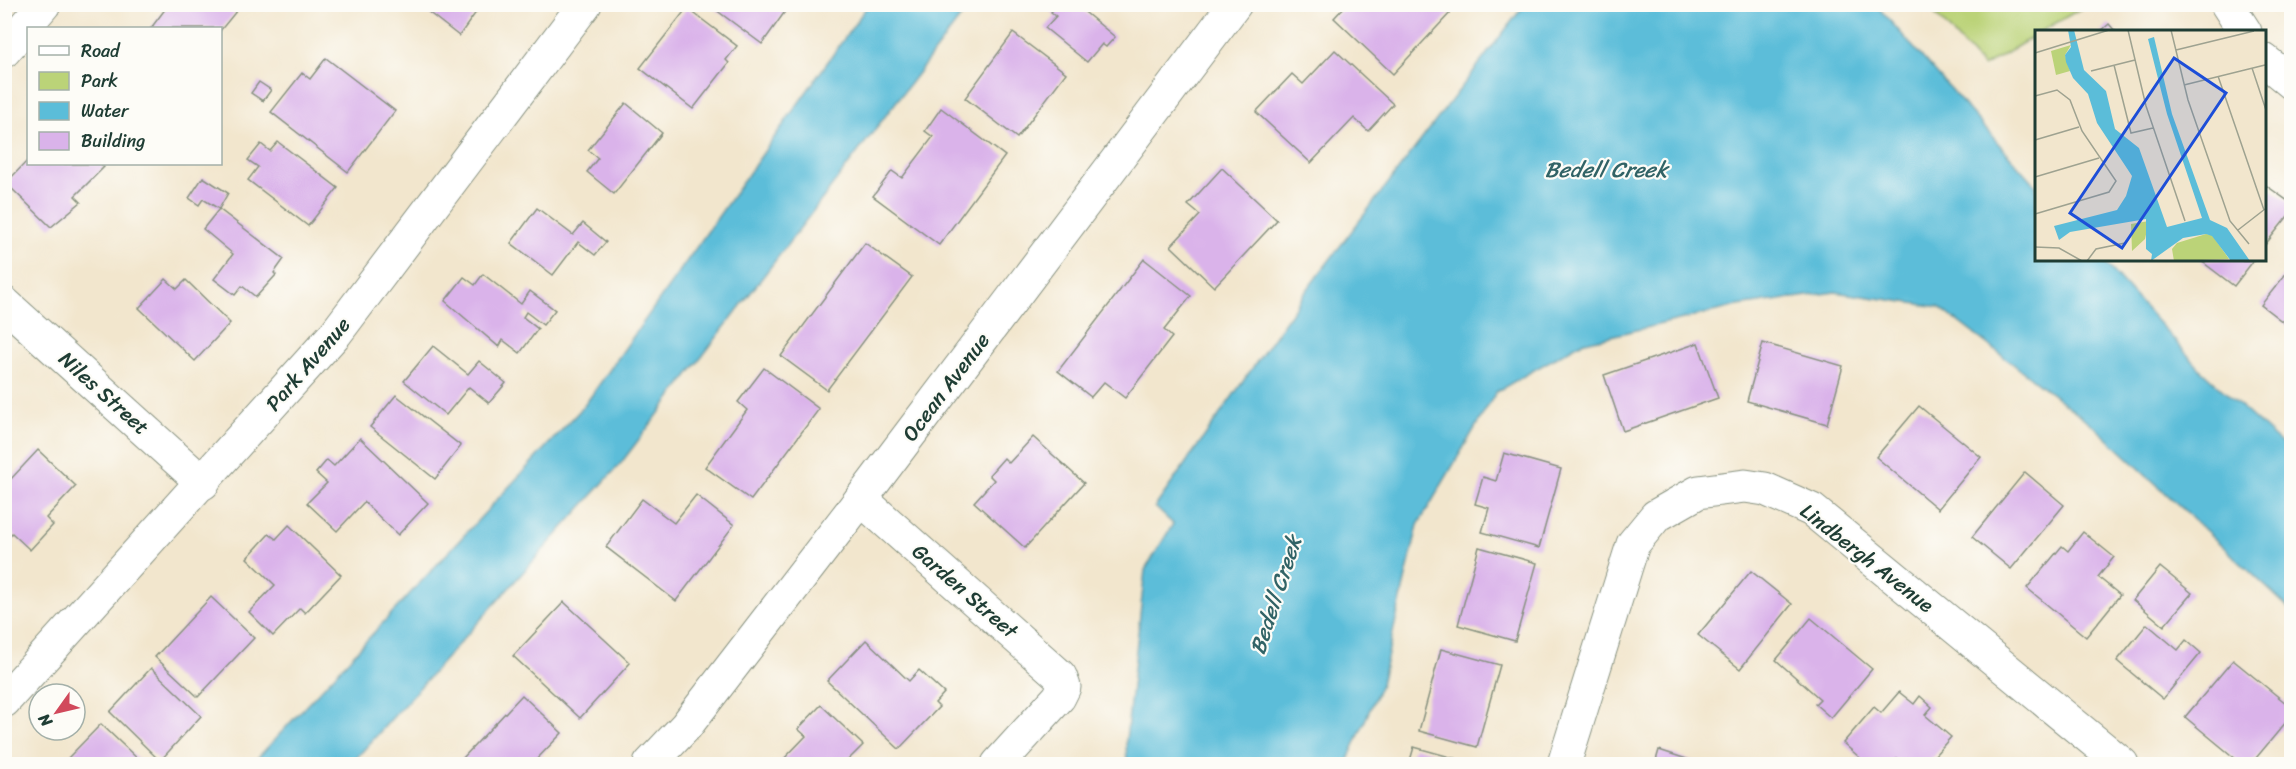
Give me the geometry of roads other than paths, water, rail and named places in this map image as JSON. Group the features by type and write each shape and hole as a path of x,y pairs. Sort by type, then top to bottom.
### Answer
{"street":[{"path":"4,51 44,4"},
{"name":"Park Avenue","path":"4,700 203,483 336,333 585,4"},
{"name":"Ocean Avenue","path":"650,765 686,726 861,499 1235,4"},
{"path":"2227,4 2244,30"},
{"path":"2266,61 2292,83"},
{"name":"Niles Street","path":"4,303 203,483"},
{"name":"Lindbergh Avenue","path":"1564,765 1633,544 1656,516 1698,492 1745,486 1765,489 1812,510 2122,765"},
{"name":"Garden Street","path":"861,499 1060,676 1064,687 1059,697 998,765"}],"water":[{"name":"Bedell Creek","path":"1525,4 1876,5 2035,185 2035,261 2103,261 2202,371 2291,452 2291,610 2095,427 1939,307 1835,292 1738,306 1581,343 1496,392 1418,525 1381,684 1346,764 1127,764 1126,740 1145,570 1173,524 1155,507 1312,283"},
{"path":"868,5 970,5 621,463 351,764 252,764 584,406"}]}
